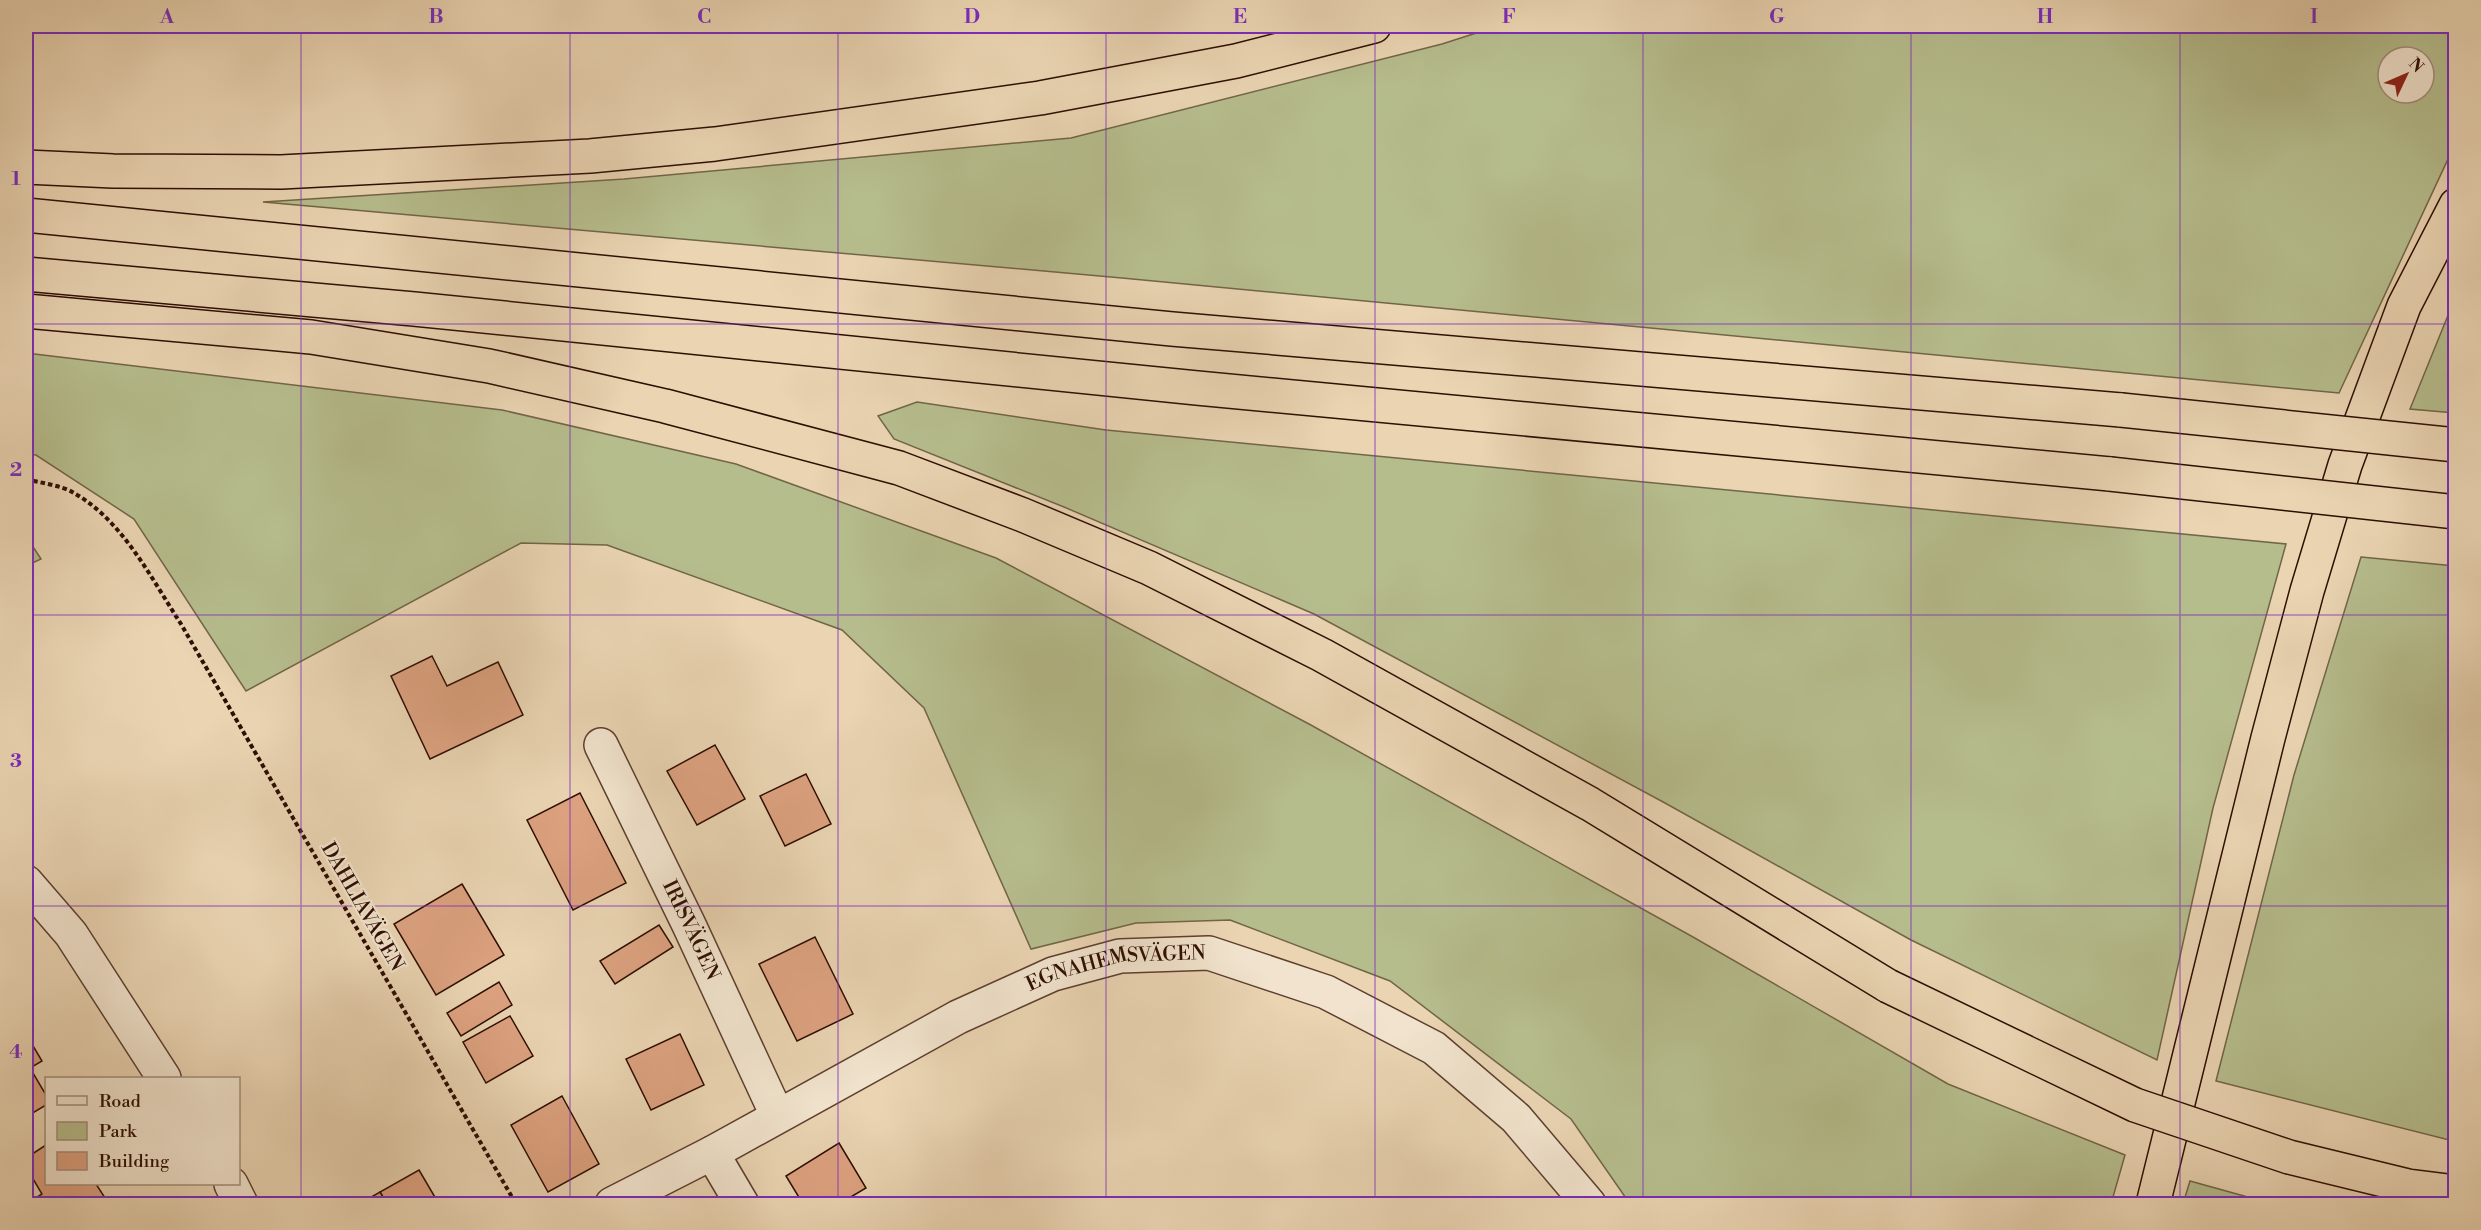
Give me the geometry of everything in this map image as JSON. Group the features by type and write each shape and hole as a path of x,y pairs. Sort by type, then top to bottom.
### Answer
{"highway":[{"path":"26,166 113,171 281,172 591,156 715,144 1040,98 1236,61 1374,26"},
{"path":"2153,1204 2268,738 2307,591 2345,465 2404,306 2456,205"},
{"path":"26,214 1172,329 2121,410 2456,445"},
{"path":"26,274 438,311 1197,388 2110,474 2456,512"},
{"path":"26,311 311,338 489,366 666,406 899,468 1023,515 1149,568 1322,655 1590,804 1888,986 2134,1105 2289,1157 2408,1186 2456,1192"}],"street":[{"name":"IRISVÄGEN","path":"601,746 689,925 777,1115"},
{"path":"26,882 71,934 163,1077"},
{"name":"EGNAHEMSVÄGEN","path":"612,1204 712,1153 777,1115 958,1017 1053,974 1120,956 1209,953 1326,992 1434,1048 1516,1118 1589,1204"},
{"path":"712,1153 742,1204"},
{"path":"232,1185 242,1204"}],"path":[{"name":"DAHLIAVÄGEN","path":"26,479 73,492 100,512 130,546 181,624 516,1204"}],"green space":[{"path":"1498,26 2455,26 2455,144 2339,393 1122,278 263,202 624,179 1071,138 1442,44"},
{"path":"2455,298 2455,413 2410,409"},
{"path":"26,353 502,410 736,464 996,558 1309,724 1693,937 1948,1084 2125,1155 2111,1204 1630,1204 1571,1119 1390,981 1230,920 1136,923 1031,949 924,708 842,630 607,545 521,543 246,691 134,519 36,455 26,454"},
{"path":"917,402 1106,430 2286,544 2213,808 2157,1060 1911,940 1665,803 1314,614 1064,507 894,439 878,416"},
{"path":"26,536 41,559 26,566"},
{"path":"2361,557 2455,566 2456,1128 2449,1140 2216,1081 2294,775"},
{"path":"2190,1181 2273,1204 2183,1204"}],"building":[{"path":"432,656 447,686 498,662 523,715 430,759 391,676"},
{"path":"715,745 745,799 697,825 667,771"},
{"path":"806,774 831,824 785,846 760,796"},
{"path":"580,793 626,883 573,910 527,820"},
{"path":"462,884 504,955 436,995 394,924"},
{"path":"659,925 673,947 615,984 600,961"},
{"path":"815,937 853,1014 797,1041 759,964"},
{"path":"499,982 512,1005 461,1036 447,1013"},
{"path":"510,1016 533,1056 486,1083 463,1042"},
{"path":"26,1034 42,1061 30,1068 45,1093 45,1106 26,1117"},
{"path":"680,1034 704,1085 651,1110 626,1059"},
{"path":"562,1096 599,1164 548,1192 511,1125"},
{"path":"839,1143 866,1188 839,1204 803,1204 786,1176"},
{"path":"45,1146 45,1185 97,1185 109,1204 33,1204 31,1201 42,1194 26,1167 26,1158"},
{"path":"419,1170 439,1204 387,1204 380,1192"},
{"path":"380,1192 387,1204 359,1204"}]}
